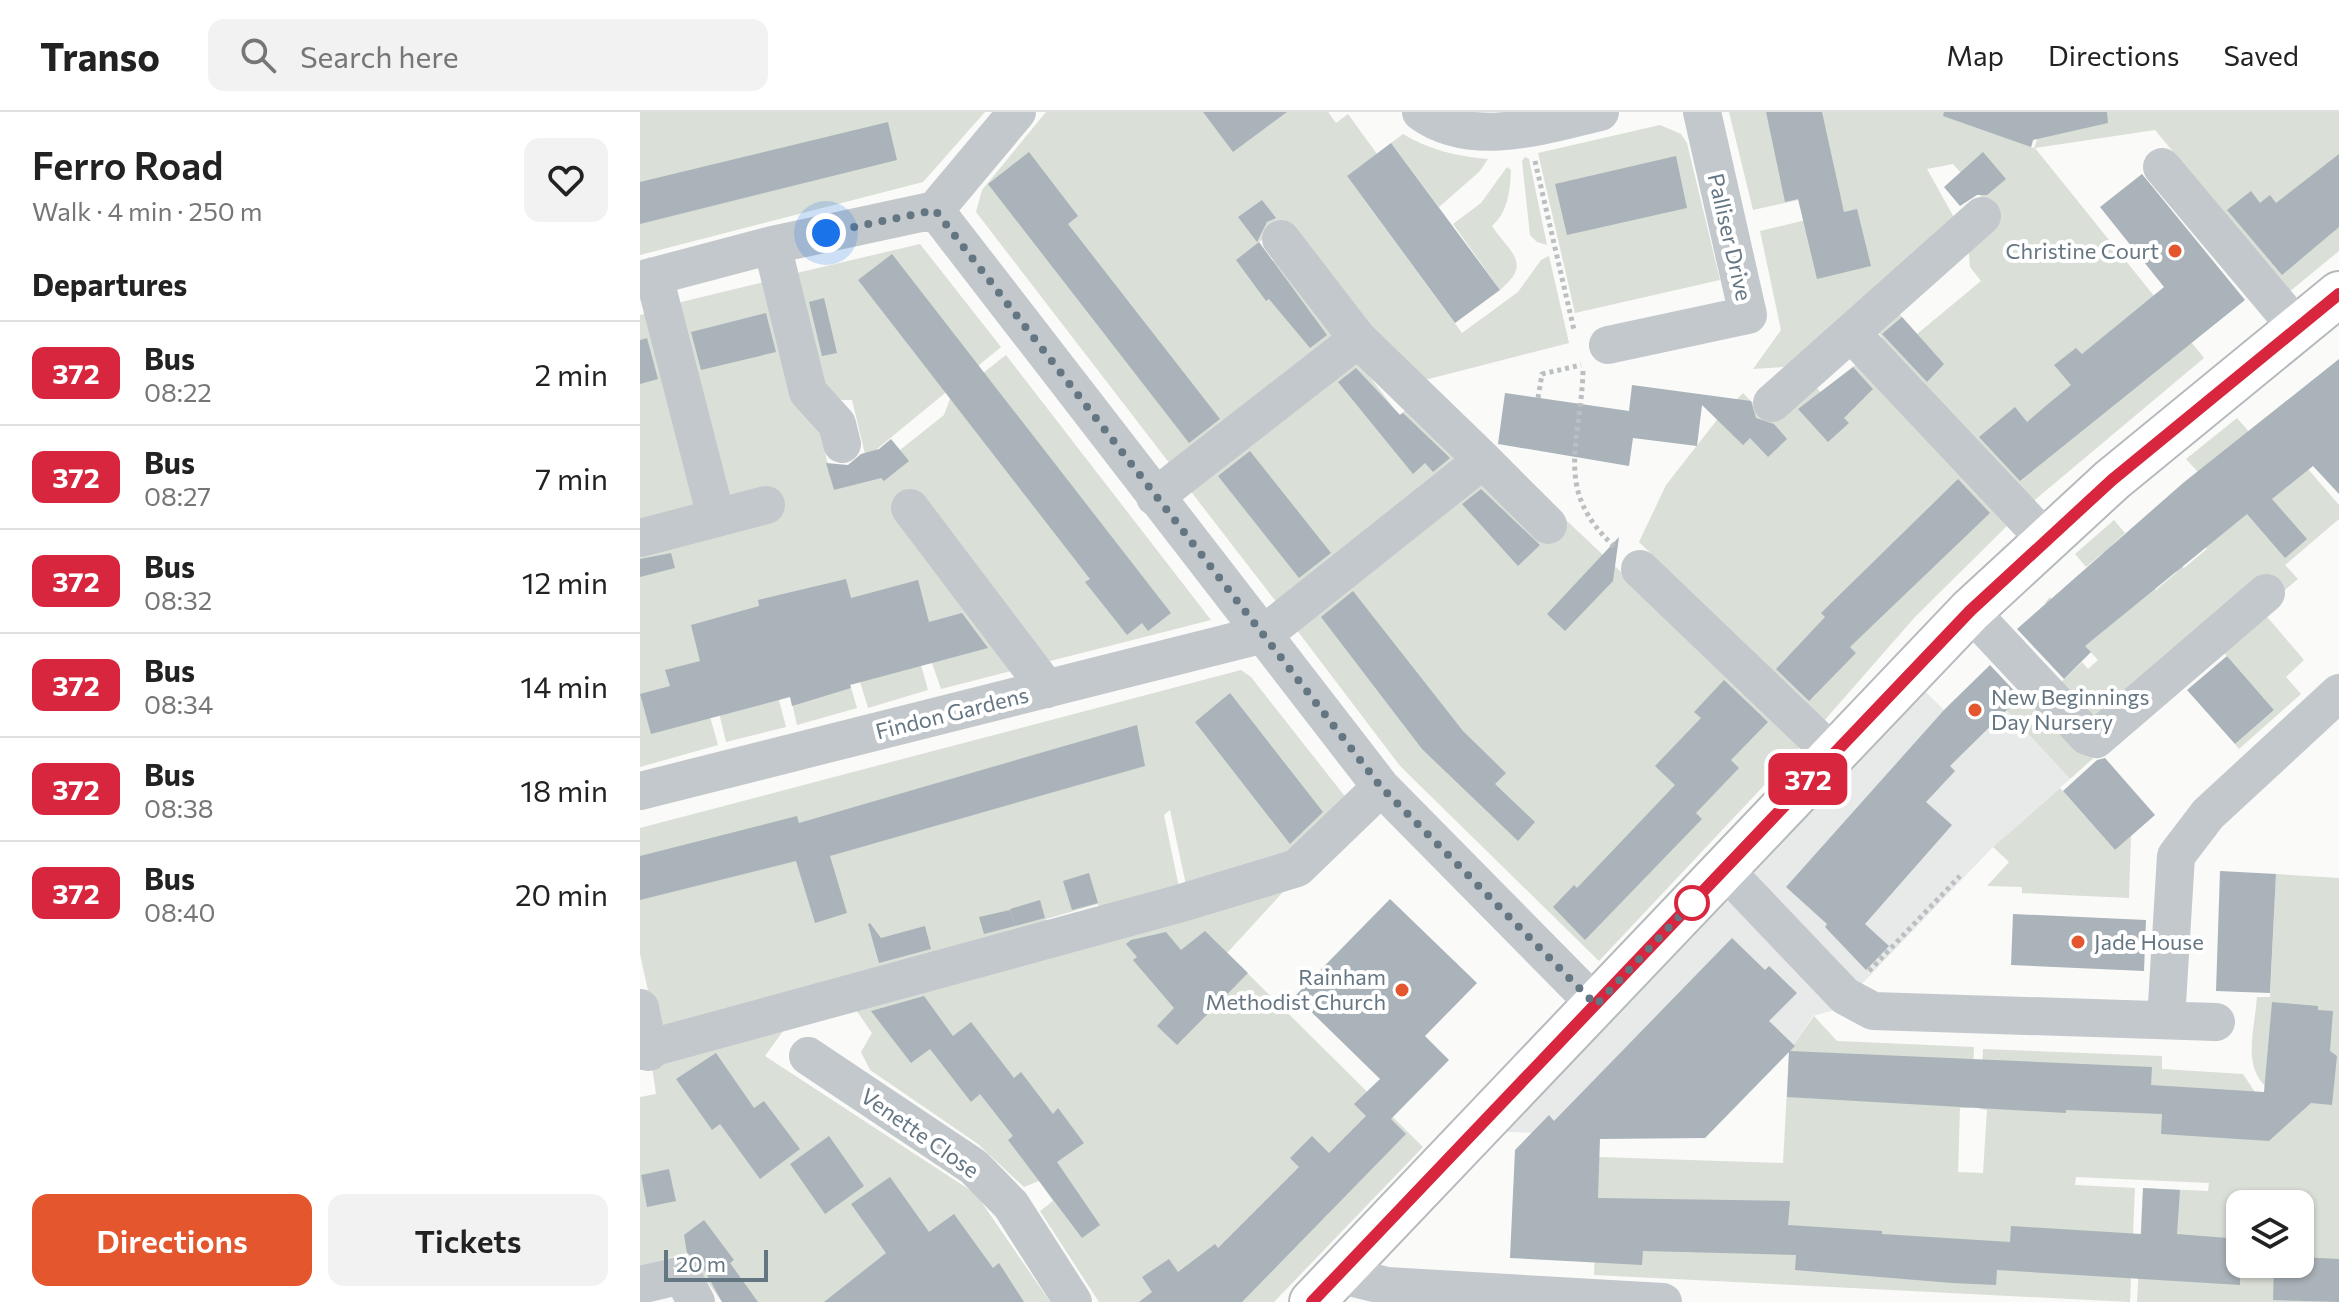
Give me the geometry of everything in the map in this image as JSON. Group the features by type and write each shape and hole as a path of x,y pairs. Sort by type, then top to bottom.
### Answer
{"main road":[{"path":"1326,1288 1970,611 2045,539 2339,294"}],"street":[{"path":"716,517 647,278 772,245 935,210 1017,112"},
{"path":"1421,112 1430,118 1483,132 1527,129 1600,112"},
{"name":"Palliser Drive","path":"1594,355 1748,315 1702,112"},
{"path":"2162,167 2299,330"},
{"path":"935,210 1381,787 1596,1005"},
{"path":"1772,403 1982,216"},
{"path":"1281,239 1358,339 1548,525"},
{"path":"772,245 808,392 837,424 842,444"},
{"path":"1852,334 2045,539"},
{"path":"1155,497 1358,339"},
{"path":"1264,634 1483,460"},
{"path":"640,538 766,505"},
{"path":"910,508 1047,689"},
{"path":"1640,569 1832,753"},
{"path":"1970,611 2087,736 2096,739 2266,593"},
{"name":"Findon Gardens","path":"640,791 1264,634"},
{"path":"2166,1020 2176,856 2208,814 2339,693"},
{"path":"640,1008 644,1052 1297,868 1381,787"},
{"path":"1724,869 1845,996 1873,1011 2216,1022"},
{"name":"Venette Close","path":"808,1056 974,1167 1011,1205 1073,1302"},
{"path":"640,1285 682,1275 696,1302"},
{"path":"1326,1288 1387,1286 1663,1302"}],"path":[{"path":"1538,398 1542,374 1594,355"},
{"path":"1845,996 1960,876"}],"shaded area":[{"path":"640,112 985,112 923,182 640,255"},
{"path":"1046,112 1328,112 1336,123 1348,114 1377,154 1347,176 1462,333 1518,292 1541,260 1549,256 1569,343 1417,382 1280,224 1258,243 1272,261 1278,257 1345,342 1177,473 976,212 982,190"},
{"path":"1729,112 2035,112 2042,114 2031,147 2034,148 2047,112 2339,112 2339,251 2289,292 2155,130 2035,148 2204,358 2024,509 1878,349 1882,337 1872,325 1893,307 1917,334 1981,281 1970,267 1968,241 1999,217 1953,164 1927,169 1956,221 1799,366 1753,369 1781,330 1760,231 1844,211 1838,191 1753,210"},
{"path":"1660,125 1681,134 1687,143 1720,280 1575,313 1538,153"},
{"path":"1403,134 1444,151 1488,159 1480,171 1439,207 1391,143"},
{"path":"1525,157 1529,159 1547,245 1537,242 1530,235 1522,161"},
{"path":"1507,167 1511,170 1507,201 1502,214 1492,226 1511,251 1517,265 1510,281 1500,290 1453,224 1481,203"},
{"path":"920,244 1001,347 866,458 852,400 824,400 784,276"},
{"path":"776,279 815,411 834,490 881,477 908,461 900,450 944,415 950,399 1006,355 1211,620 941,689 932,663 910,626 928,690 868,708 843,626 839,646 857,708 797,725 782,660 769,662 786,727 726,742 704,649 700,661 695,663 718,745 640,767 640,545 719,511 669,305"},
{"path":"657,310 709,512 640,531 640,315"},
{"path":"1350,351 1399,415 1414,404 1463,467 1284,612 1182,480"},
{"path":"1861,360 2016,517 1915,617 1823,722 1639,542 1666,485 1720,416 1743,393 1772,422 1816,387 1822,394"},
{"path":"2237,418 2250,433 2308,469 2339,505 2339,519 2285,565 2298,579 2094,727 2056,687 2082,662 2088,669 2098,660 2045,603 2050,597 2064,614 2140,598 2103,553 2086,567 2075,554 2114,520 2125,533 2111,546 2156,590 2177,572 2168,560 2173,556 2184,568 2207,549 2197,536 2230,507 2186,459"},
{"path":"1484,478 1566,520 1803,744 1599,961 1400,766 1290,621"},
{"path":"2262,611 2304,660 2286,677 2301,694 2239,749 2235,744 2274,710 2220,648"},
{"path":"1241,670 1251,677 1347,799 1296,862 1187,890 1170,810 1164,815 1180,892 1101,914 1098,904 1046,919 1047,925 659,1041 640,954 640,828"},
{"path":"1907,673 1944,710 1976,679 2070,779 1993,847 1838,1009 1813,1016 1789,1051 1705,1138 1475,1131"},
{"path":"2033,684 2098,754 2070,779 2006,710"},
{"path":"2060,788 2115,850 2131,836 2129,898 2022,893 2022,887 1987,886 2009,862 1993,847"},
{"path":"2276,874 2339,878 2339,1302 2137,1302 2143,1188 2208,1191 2209,1183 2076,1177 2075,1185 2135,1188 2130,1302 1594,1275 1599,1157 1783,1163 1789,1051 1814,1016 1837,1041 1974,1047 1971,1108 1960,1108 1958,1172 1983,1173 1987,1110 1980,1109 1983,1049 2162,1056 2162,1069 2243,1074 2255,1092 2282,1097 2268,1089 2254,1067 2252,1041 2257,997 2270,997"},
{"path":"1283,892 1227,953 1423,1147 1274,1302 1099,1302 1040,1211 1053,1201 1039,1181 1024,1187 978,1144 870,1070 861,1052 872,1033 849,1000"},
{"path":"794,1016 765,1056 976,1194 1050,1302 722,1302 687,1253 640,1266 640,1097 656,1094 651,1060"}],"building":[{"path":"1203,112 1287,112 1233,152"},
{"path":"1766,112 1822,112 1844,212 1857,209 1871,266 1817,279 1798,199 1785,202"},
{"path":"1944,112 2107,112 2108,123 2033,140 2031,147 1943,116"},
{"path":"888,122 897,160 640,224 640,182"},
{"path":"1391,143 1500,290 1455,323 1347,176"},
{"path":"1029,152 1078,216 1068,224 1220,419 1189,443 988,184"},
{"path":"1983,152 2006,179 1987,195 1977,195 1960,206 1944,187"},
{"path":"2339,154 2339,227 2282,275 2227,210 2251,191 2260,203 2270,195 2276,203"},
{"path":"1676,156 1687,208 1567,235 1555,184"},
{"path":"2142,174 2245,300 2020,481 1979,437 2015,407 2027,422 2071,385 2054,365 2076,348 2082,354 2164,287 2100,207"},
{"path":"1262,200 1276,218 1267,222 1257,242 1238,217"},
{"path":"1259,242 1327,335 1310,348 1269,299 1266,301 1236,260"},
{"path":"892,254 1171,613 1148,631 1142,623 1127,635 1085,582 1090,579 858,280"},
{"path":"824,298 837,353 822,356 809,302"},
{"path":"766,313 776,352 701,370 691,332"},
{"path":"1902,317 1944,364 1927,382 1882,334"},
{"path":"647,338 658,379 640,384 640,340"},
{"path":"2339,359 2339,494 2313,466 2272,499 2307,539 2285,558 2247,514 2085,646 2091,652 2064,679 2017,629 2183,483"},
{"path":"1853,367 1873,389 1844,418 1849,423 1828,442 1798,409"},
{"path":"1356,368 1400,415 1403,413 1450,458 1433,472 1425,463 1413,474 1338,382"},
{"path":"1632,385 1751,401 1756,418 1774,424 1787,439 1768,457 1750,438 1743,445 1702,405 1697,446 1633,438 1629,466 1498,444 1505,393 1629,411"},
{"path":"891,439 909,461 884,481 881,478 834,490 826,463 848,465 861,454 879,449"},
{"path":"1250,451 1331,553 1299,578 1218,476"},
{"path":"1958,479 1990,513 1850,647 1856,653 1809,701 1776,669 1825,617 1821,613"},
{"path":"1481,489 1540,545 1518,566 1462,504"},
{"path":"1619,537 1613,581 1565,631 1547,614"},
{"path":"671,553 675,568 640,577 640,559"},
{"path":"846,579 851,598 918,580 929,622 962,613 988,648 850,685 851,688 792,706 790,697 651,734 640,694 670,686 665,670 700,661 691,625 759,606 758,600"},
{"path":"1353,591 1463,731 1506,773 1495,784 1535,822 1518,841 1422,749 1321,617"},
{"path":"2227,656 2274,710 2235,744 2187,690"},
{"path":"1990,665 2020,697 1950,766 1955,771 1926,802 1952,825 1865,924 1889,946 1866,970 1825,927 1827,924 1786,887 1944,710"},
{"path":"1724,680 1768,722 1731,760 1739,768 1696,813 1702,819 1585,940 1553,907 1574,885 1577,888 1675,785 1655,766 1701,718 1694,712"},
{"path":"1230,693 1323,812 1290,844 1195,722"},
{"path":"1137,725 1145,766 830,856 847,913 815,923 796,861 640,900 640,856 797,816 799,823"},
{"path":"2105,758 2155,815 2115,850 2063,791 2097,760"},
{"path":"2220,871 2276,874 2270,993 2216,991"},
{"path":"1089,873 1098,903 1072,910 1063,881"},
{"path":"1390,899 1477,983 1425,1036 1449,1060 1391,1119 1406,1134 1242,1302 1139,1302 1152,1292 1142,1277 1169,1259 1178,1272 1215,1244 1218,1248 1299,1167 1290,1158 1312,1136 1329,1153 1366,1116 1354,1104 1380,1079 1295,996"},
{"path":"1040,900 1045,918 1015,926 1010,909"},
{"path":"1010,910 1015,926 984,934 979,917"},
{"name":"Jade House","path":"2013,914 2146,920 2144,971 2011,965"},
{"path":"870,923 881,938 925,926 931,949 879,963"},
{"path":"1205,931 1248,973 1177,1045 1157,1026 1174,1008 1133,960 1137,957 1126,944 1166,932 1181,950"},
{"path":"1732,938 1765,970 1769,966 1797,993 1769,1021 1795,1046 1790,1051 2152,1067 2151,1085 2264,1092 2272,1002 2318,1006 2318,1010 2333,1011 2330,1051 2337,1056 2332,1105 2311,1103 2269,1141 2161,1134 2162,1114 2066,1110 2066,1113 1787,1097 1789,1052 1705,1138 1600,1139 1598,1198 1790,1201 1788,1225 1882,1231 1882,1234 2010,1242 2011,1226 2141,1234 2143,1188 2180,1190 2177,1234 2226,1238 2226,1278 2240,1278 2240,1285 1997,1270 1996,1285 1952,1283 1795,1270 1796,1255 1643,1251 1642,1265 1510,1258 1515,1150 1549,1115 1554,1121"},
{"path":"924,996 953,1036 971,1022 1014,1078 1021,1072 1053,1114 1058,1108 1084,1143 1057,1162 1100,1225 1082,1238 1008,1140 1013,1136 980,1094 971,1102 930,1049 911,1063 871,1011"},
{"path":"716,1053 754,1108 764,1101 800,1149 760,1179 720,1124 712,1130 676,1079"},
{"path":"829,1136 864,1186 825,1214 790,1164"},
{"path":"669,1169 676,1201 647,1207 641,1175"},
{"path":"890,1177 929,1232 954,1214 993,1268 999,1263 1024,1302 824,1302 886,1253 851,1204"},
{"path":"704,1220 734,1260 730,1263 758,1302 722,1302 701,1264 687,1253 684,1235"},
{"path":"2314,1258 2339,1259 2339,1302 2273,1300 2274,1278 2314,1278"}],"bus line":[{"name":"372","path":"1312,1302 1341,1275 1907,673 1970,611 2112,480 2299,330 2339,294"}],"place":[{"name":"Christine Court","path":"2175,251"},
{"name":"New Beginnings Day Nursery","path":"1975,710"},
{"name":"Jade House","path":"2078,942"},
{"name":"Rainham Methodist Church","path":"1402,990"}],"route":[{"path":"826,233 935,210 1381,787 1596,1005 1692,903"}]}
